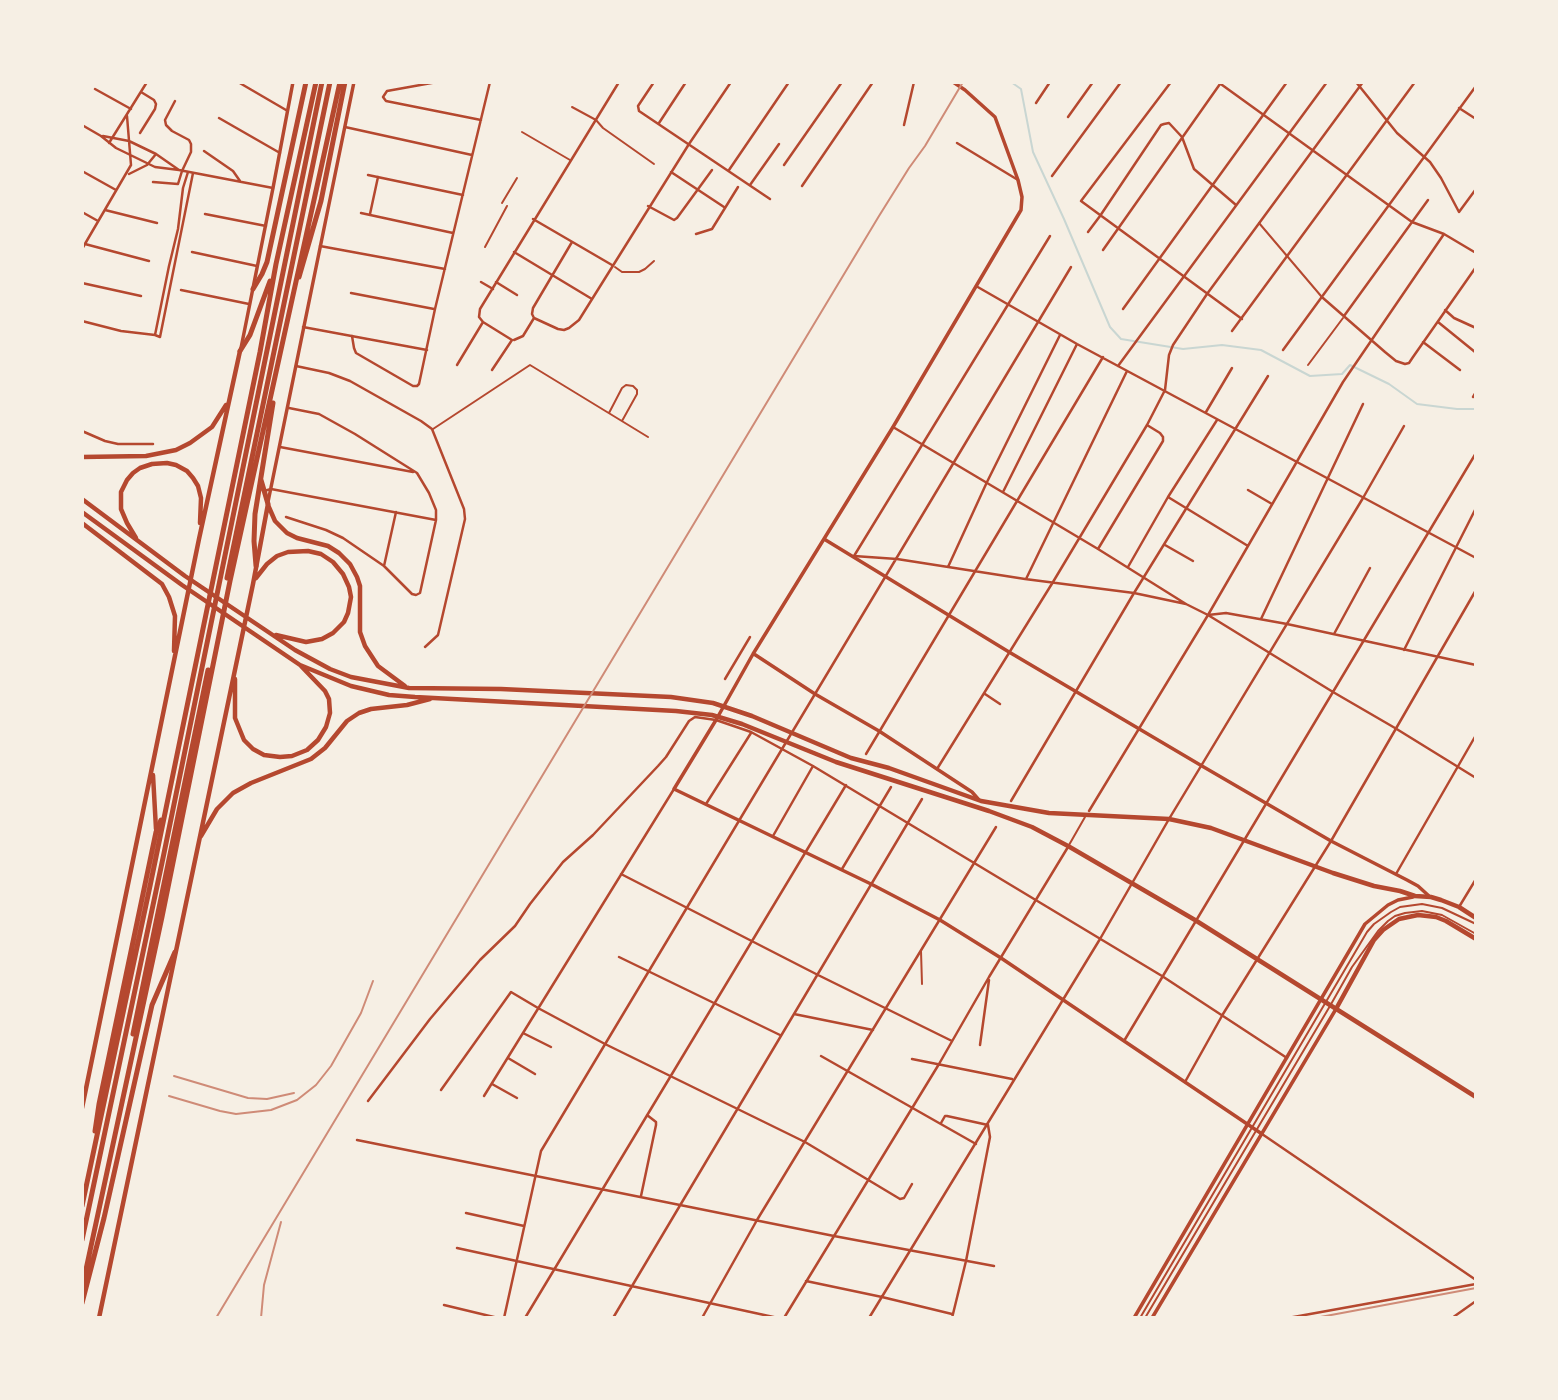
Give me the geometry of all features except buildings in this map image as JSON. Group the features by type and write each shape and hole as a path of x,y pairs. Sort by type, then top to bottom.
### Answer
{"highway":[{"path":"253,289 268,256 306,82"},
{"path":"82,1206 316,82"},
{"path":"82,1240 322,82"},
{"path":"82,1274 330,82"},
{"path":"285,333 321,201 342,82"},
{"path":"82,1288 162,917 230,581 303,245 342,82"},
{"path":"240,351 250,335 276,264"},
{"path":"256,566 254,528 260,478 279,376 278,366"},
{"path":"260,478 268,504"},
{"path":"84,1232 89,1169 99,1104 156,832 165,810"},
{"path":"82,1303 152,1005 175,952"}],"main road":[{"path":"82,1108 240,351"},
{"path":"82,457 146,456 176,450 212,427 229,402"},
{"path":"141,544 123,516 120,496 133,473 144,466 157,463 180,467 190,474 198,486 202,503 199,539"},
{"path":"82,499 185,576 295,650 331,669 365,680 409,688 501,689 671,697 713,702 851,758 889,768 981,801 1049,813 1169,820 1211,828 1374,886 1431,897 1459,907 1476,918"},
{"path":"99,1318 268,504"},
{"path":"268,504 275,520 287,533 328,546 350,564 361,591 360,627 371,658 389,675 409,688"},
{"path":"82,512 182,585 300,665 326,691 329,703 329,718 324,732 315,744 286,757 269,756 250,746 241,736 235,718 234,669"},
{"path":"82,523 165,588 175,616 175,660"},
{"path":"253,584 273,559 301,550 317,552 329,559 341,570 347,582 351,597 348,613 341,626 333,633 322,639 306,642 272,634"},
{"path":"300,665 370,691 389,695 712,715 742,724 836,762 1011,818 1070,844 1476,1097"},
{"path":"198,842 217,809 233,793 311,759 325,748 352,717 366,710 407,705 432,698"},
{"path":"152,771 156,832"},
{"path":"1328,1005 1374,940 1399,919 1418,915 1436,917 1476,936"}],"street":[{"path":"109,143 147,82"},
{"path":"238,82 287,111"},
{"path":"240,351 293,82"},
{"path":"268,504 354,82"},
{"path":"437,82 387,91 383,97 386,101 481,120"},
{"path":"352,336 356,353 413,386 419,384 490,82"},
{"path":"512,340 483,322 478,314 533,219 619,82"},
{"path":"654,82 638,106 639,111 770,200"},
{"path":"659,124 686,82"},
{"path":"572,242 532,314 534,318 564,330 579,320 688,144 731,82"},
{"path":"729,170 789,82"},
{"path":"784,165 842,82"},
{"path":"802,186 873,82"},
{"path":"904,125 914,82"},
{"path":"484,1096 716,720 753,654 893,427 1021,210 1022,197 1018,180 995,117 953,82"},
{"path":"1036,103 1051,82"},
{"path":"1068,117 1093,82"},
{"path":"1052,176 1121,82"},
{"path":"1171,82 1081,201 1242,319"},
{"path":"1123,309 1287,82"},
{"path":"1118,366 1326,82"},
{"path":"1356,82 1404,140 1424,156 1441,178 1459,212 1476,189"},
{"path":"937,769 1054,582 1147,425 1165,390 1170,350 1207,294 1363,82"},
{"path":"1233,331 1415,82"},
{"path":"1103,250 1220,83 1412,222 1444,234 1476,253"},
{"path":"1283,350 1476,86"},
{"path":"95,89 131,109"},
{"path":"140,133 156,103 141,92"},
{"path":"153,182 177,185 180,170 191,152 189,139 166,125 165,120 175,101"},
{"path":"572,107 596,120 603,128 654,164"},
{"path":"1459,108 1476,119"},
{"path":"82,249 131,165 127,116"},
{"path":"219,118 280,153"},
{"path":"1088,232 1161,125 1169,123 1182,137 1194,169 1236,205"},
{"path":"82,125 116,148 147,164 274,188"},
{"path":"344,127 472,155"},
{"path":"522,132 571,161"},
{"path":"101,136 129,141 180,170"},
{"path":"957,143 1018,180"},
{"path":"750,185 779,144"},
{"path":"204,151 233,171 240,181"},
{"path":"126,176 147,164 156,154"},
{"path":"649,206 674,220 712,170"},
{"path":"82,171 117,191"},
{"path":"155,335 188,172"},
{"path":"671,172 725,208"},
{"path":"82,321 160,337 193,173"},
{"path":"368,175 463,195"},
{"path":"370,214 378,177"},
{"path":"502,204 517,178"},
{"path":"696,234 710,231 738,187"},
{"path":"1308,365 1428,200"},
{"path":"485,247 507,206"},
{"path":"105,210 157,223"},
{"path":"82,212 98,221"},
{"path":"205,214 266,226"},
{"path":"361,214 453,233"},
{"path":"533,219 622,272 639,272 654,261"},
{"path":"1259,223 1322,297 1402,364 1409,363 1476,267"},
{"path":"1090,811 1208,615 1342,382 1444,234"},
{"path":"854,556 1050,236"},
{"path":"85,244 149,261"},
{"path":"320,246 445,270"},
{"path":"192,252 258,266"},
{"path":"514,252 592,299"},
{"path":"504,1318 541,1151 1071,267"},
{"path":"481,282 493,289"},
{"path":"496,282 517,295"},
{"path":"82,283 141,296"},
{"path":"976,286 1060,335 1476,558"},
{"path":"181,290 250,304"},
{"path":"351,293 435,310"},
{"path":"1445,310 1454,318 1476,328"},
{"path":"492,370 512,340 523,336 534,318"},
{"path":"457,365 483,322"},
{"path":"1438,322 1475,352"},
{"path":"303,327 427,351"},
{"path":"948,567 1060,335"},
{"path":"1423,342 1460,370"},
{"path":"1003,492 1077,344"},
{"path":"866,754 1103,357"},
{"path":"432,429 530,365 648,437"},
{"path":"296,366 350,381 432,429 464,509 464,519 438,635 425,647"},
{"path":"1206,412 1233,368"},
{"path":"1026,579 1127,371"},
{"path":"1011,801 1134,593 1268,376"},
{"path":"609,413 622,388 626,385 634,386 636,397 622,422"},
{"path":"1473,397 1476,392"},
{"path":"1261,620 1363,404"},
{"path":"286,517 334,534 384,566 412,594 416,596 420,593 436,510 416,473 319,414 288,407"},
{"path":"1128,567 1217,419"},
{"path":"1098,549 1163,442 1163,437 1147,425"},
{"path":"869,1318 1100,939 1404,426"},
{"path":"893,427 1476,778"},
{"path":"82,431 118,444 153,444"},
{"path":"280,447 416,473"},
{"path":"1124,1041 1476,453"},
{"path":"264,491 271,489 436,520"},
{"path":"1248,490 1272,504"},
{"path":"1168,497 1248,546"},
{"path":"1404,650 1476,508"},
{"path":"384,566 396,512"},
{"path":"824,538 1139,729 1331,841 1418,886 1431,897"},
{"path":"1165,545 1193,561"},
{"path":"854,556 897,559 1134,593 1186,604"},
{"path":"1334,634 1370,568"},
{"path":"1185,1082 1223,1014 1331,841 1476,590"},
{"path":"1208,615 1226,613 1287,624 1476,666"},
{"path":"725,679 750,637"},
{"path":"753,654 879,731 972,792 981,801"},
{"path":"985,694 1000,704"},
{"path":"368,1101 430,1019 480,960 515,926 562,862 593,835 666,757 695,717 716,720 751,732 846,785 1162,976 1287,1058"},
{"path":"706,804 751,732"},
{"path":"1396,874 1476,735"},
{"path":"773,836 813,766"},
{"path":"525,1318 846,785"},
{"path":"842,869 891,787"},
{"path":"674,789 842,869 940,920 1252,1127 1476,1282"},
{"path":"613,1318 922,799"},
{"path":"784,1318 939,1064 1085,816"},
{"path":"702,1318 757,1220 996,827"},
{"path":"621,874 952,1041"},
{"path":"1459,907 1476,879"},
{"path":"1134,1318 1328,1005 1366,924 1388,905 1415,896"},
{"path":"1152,1318 1262,1134 1367,932 1391,912 1411,905 1433,905 1476,924"},
{"path":"921,949 922,985"},
{"path":"619,957 781,1035"},
{"path":"980,1045 989,977"},
{"path":"441,1090 511,992 605,1044 805,1142 903,1200 912,1184"},
{"path":"1145,1318 1252,1127 1287,1058 1328,1005"},
{"path":"794,1014 873,1030"},
{"path":"523,1033 551,1047"},
{"path":"821,1056 976,1144"},
{"path":"508,1058 535,1074"},
{"path":"912,1059 1013,1080"},
{"path":"492,1084 517,1098"},
{"path":"641,1196 656,1125 647,1115"},
{"path":"941,1123 947,1116 988,1125"},
{"path":"806,1281 882,1297 952,1316 990,1143 988,1125"},
{"path":"1140,1318 1252,1127"},
{"path":"357,1140 993,1266"},
{"path":"466,1213 524,1226"},
{"path":"457,1248 778,1318"},
{"path":"1288,1318 1476,1282"},
{"path":"1452,1318 1476,1301"},
{"path":"444,1305 498,1318"}],"waterway":[{"path":"1011,82 1021,89 1033,152 1110,327 1121,339 1183,349 1222,345 1261,350 1310,376 1342,374 1350,365 1389,384 1417,404 1476,409"}],"railway":[{"path":"216,1318 879,216 963,82"},
{"path":"169,1096 236,1114 271,1110 297,1100 316,1085 331,1066 361,1013 373,981"},
{"path":"174,1076 248,1098 267,1099 294,1093"},
{"path":"261,1318 264,1285 281,1222"},
{"path":"1315,1318 1476,1288"}]}
